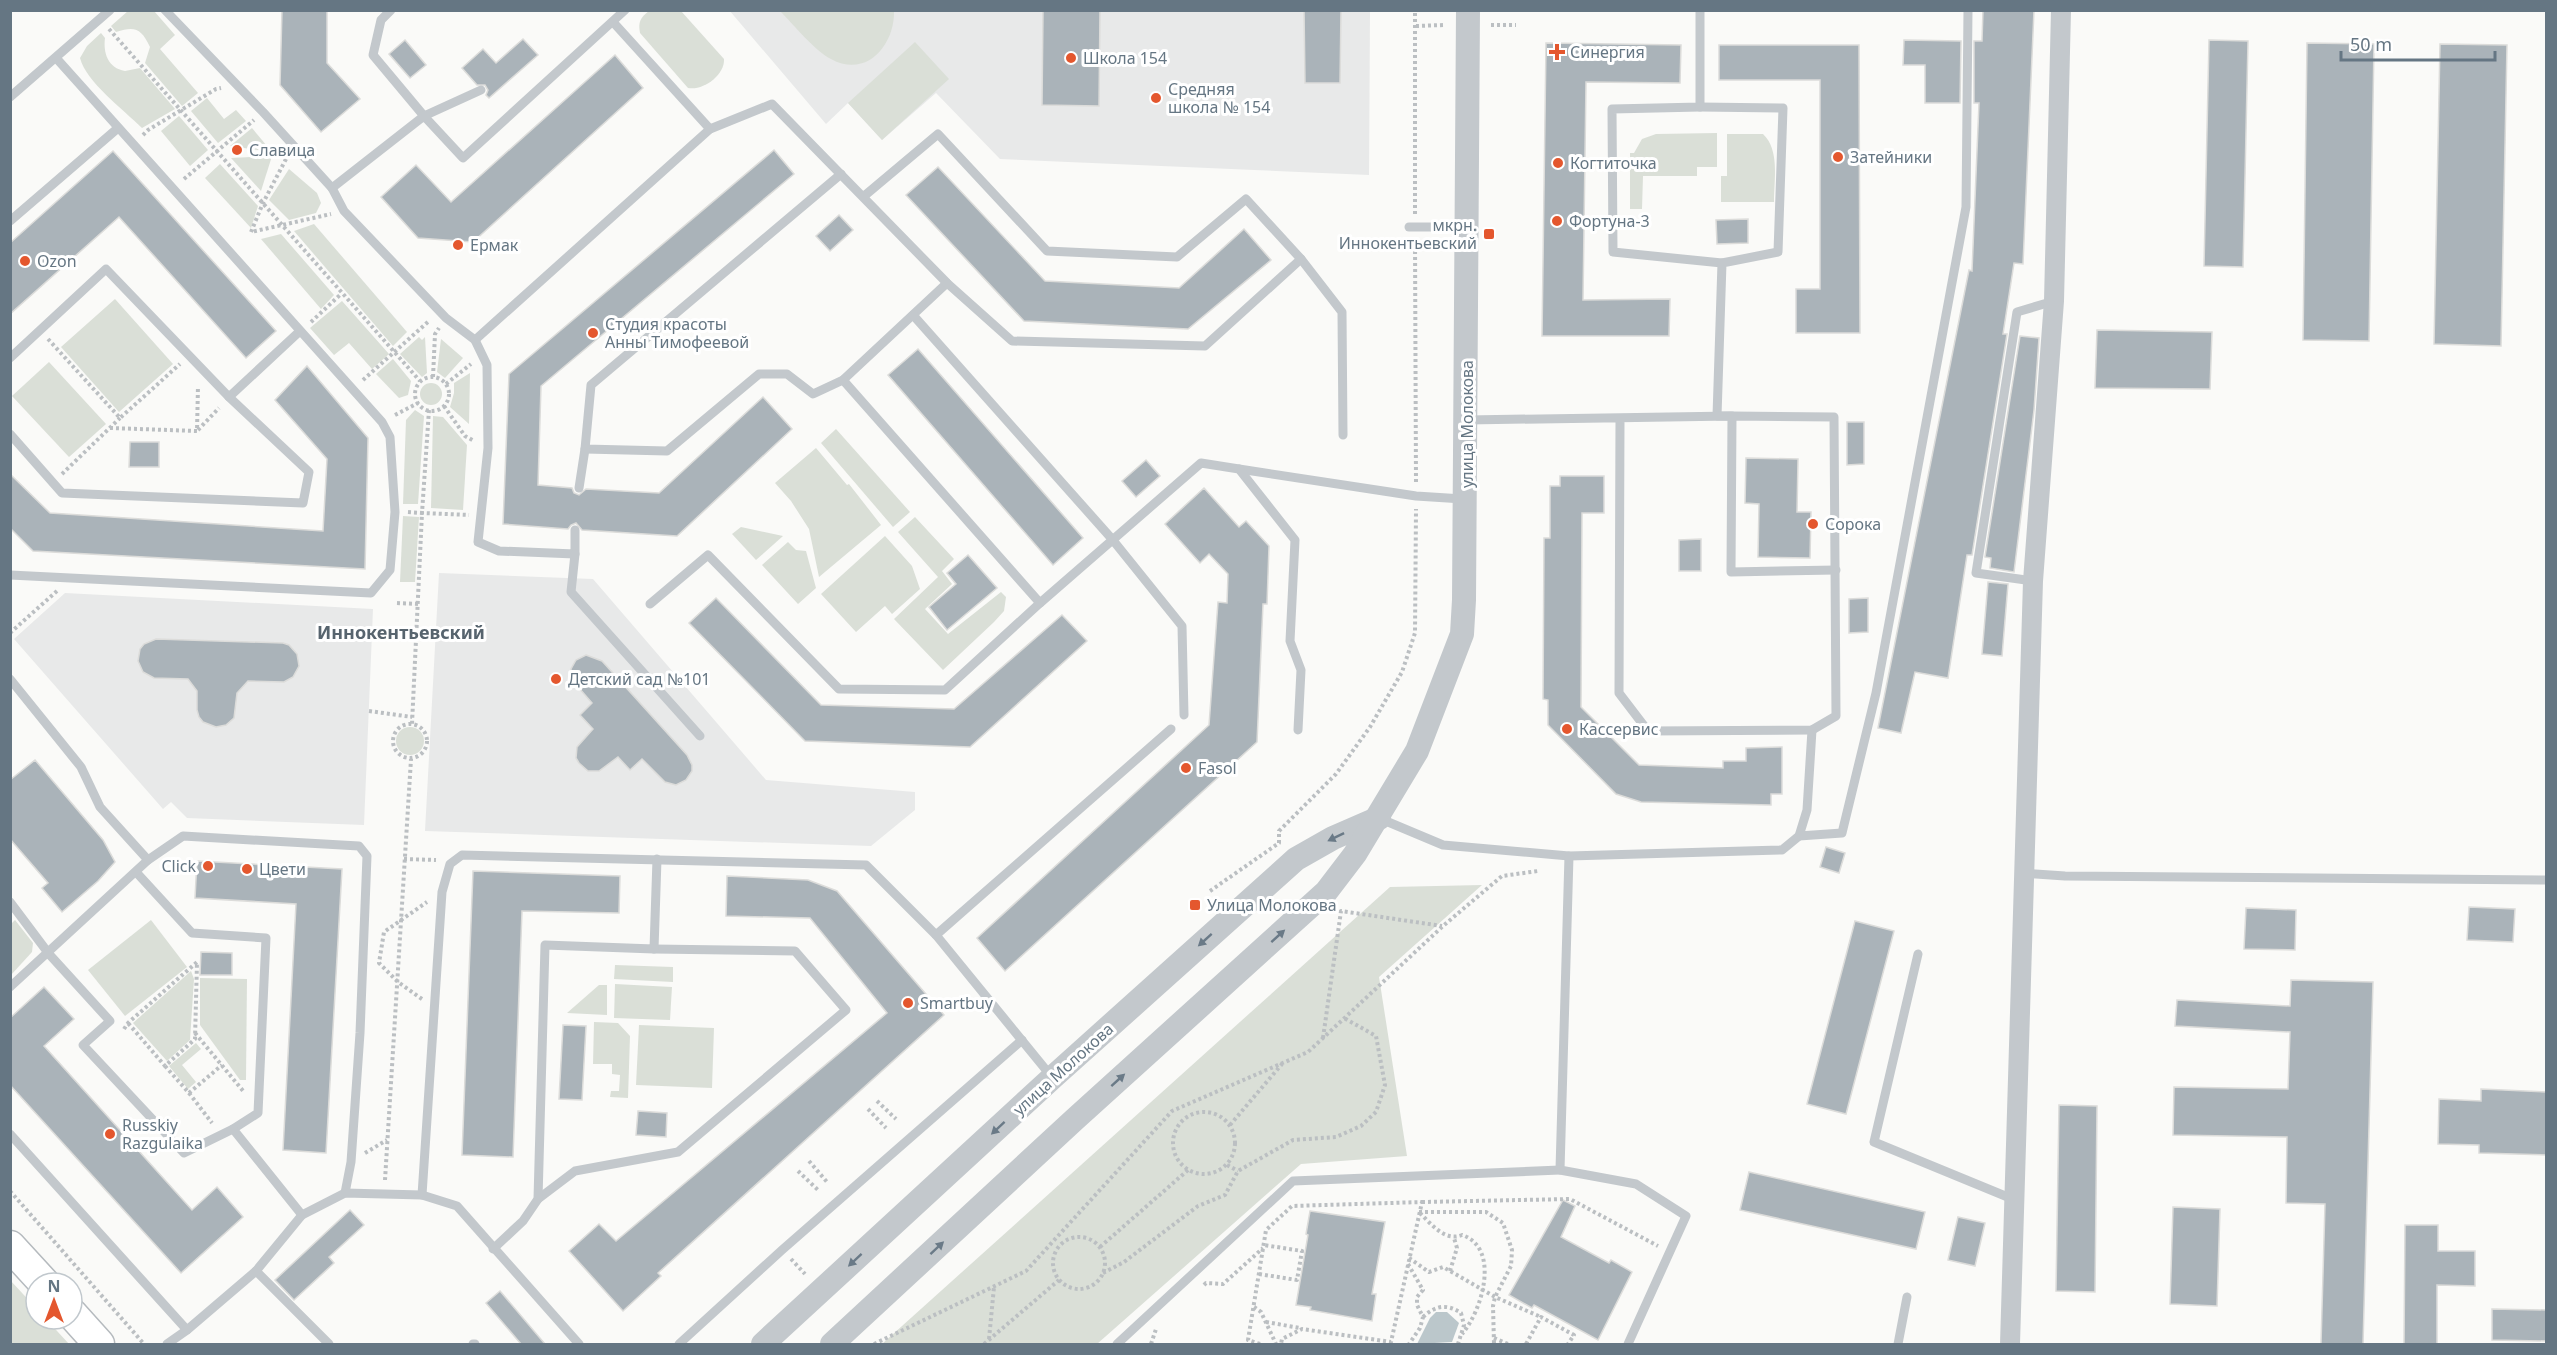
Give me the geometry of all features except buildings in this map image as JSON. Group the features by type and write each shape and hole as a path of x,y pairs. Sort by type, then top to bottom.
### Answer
{"main road":[{"path":"10,1246 33,1271"},
{"path":"84,1327 99,1344"}],"street":[{"name":"улица Молокова","path":"832,1344 1074,1119 1326,892 1355,854 1417,751 1462,634 1467,420 1468,10"},
{"path":"2010,1344 2022,873 2033,581 2054,301 2061,10"},
{"name":"улица Молокова","path":"763,1344 1052,1078 1296,859 1333,838 1378,818"}],"lane":[{"path":"10,97 57,59 110,10"},
{"path":"165,10 332,188 344,211 446,318 475,340 487,365 488,448 478,542 499,551 575,554"},
{"path":"391,10 381,20 373,55 463,158 625,10"},
{"path":"1700,10 1700,107"},
{"path":"1799,836 1842,833 1876,693 1965,207 1968,10"},
{"path":"613,22 710,129"},
{"path":"10,575 371,593 390,570 395,512 390,437 382,422 304,328 57,59"},
{"path":"332,188 424,116 482,90"},
{"path":"475,340 710,129 772,104 947,283 1012,341 1205,346 1301,259"},
{"path":"1783,108 1778,252 1722,263 1613,252 1612,109 1783,108"},
{"path":"10,221 118,128"},
{"path":"863,196 938,134 1047,251 1177,257 1246,199 1301,259 1342,312 1343,435"},
{"path":"579,488 591,385 841,174"},
{"path":"1409,227 1468,227"},
{"path":"1717,416 1722,263"},
{"path":"10,358 106,269 199,366 309,472 303,503 62,493 10,434"},
{"path":"585,449 667,451 759,374 786,374 813,394 843,380 947,283"},
{"path":"2033,581 1976,573 2017,312 2054,301"},
{"path":"913,315 1112,539 1182,626 1184,715"},
{"path":"230,397 304,328"},
{"path":"843,380 1040,603"},
{"path":"1467,420 1717,416 1834,417 1836,716 1812,730 1648,731 1619,693 1620,419"},
{"path":"1732,416 1731,572 1836,570"},
{"path":"650,604 708,555 839,688 945,690 1112,539 1201,463 1416,496 1466,500"},
{"path":"1239,470 1295,540 1290,641 1301,670 1298,730"},
{"path":"575,530 571,592 700,736"},
{"path":"10,679 81,766 100,807 148,860"},
{"path":"936,935 1171,729"},
{"path":"1378,818 1443,844 1569,856 1782,850 1799,836 1807,810 1812,730"},
{"path":"10,987 49,954 148,860 183,836 359,846 367,856 360,1033 351,1162 345,1193"},
{"path":"422,1195 442,892 450,864 462,855 866,865 936,935 1052,1078"},
{"path":"1560,1170 1569,856"},
{"path":"654,949 657,859"},
{"path":"10,902 49,954 110,1021 82,1045 184,1153 233,1129 258,1113 266,938 192,933 136,872"},
{"path":"2022,873 2065,876 2547,880"},
{"path":"493,1249 523,1221 538,1198 575,1171 678,1152 846,1010 795,951 545,945 538,1198"},
{"path":"1918,954 1874,1142 2015,1200"},
{"path":"679,1344 782,1250 1022,1041"},
{"path":"233,1129 302,1215"},
{"path":"10,1134 187,1330"},
{"path":"1117,1344 1293,1181 1560,1170 1636,1184 1686,1216 1628,1344"},
{"path":"167,1344 187,1330 255,1271 302,1215 345,1193 422,1195 458,1206 493,1249 579,1344"},
{"path":"255,1271 329,1344"},
{"path":"1898,1344 1907,1296"}],"path":[{"path":"1491,25 1516,26"},
{"path":"1416,26 1444,26"},
{"path":"108,27 420,381"},
{"path":"148,130 216,89"},
{"path":"187,174 256,118"},
{"path":"289,153 251,232 318,218"},
{"path":"304,328 341,294"},
{"path":"361,381 432,318"},
{"path":"39,329 120,418"},
{"path":"433,377 435,334"},
{"path":"53,482 189,355"},
{"path":"197,431 199,366"},
{"path":"446,384 467,366"},
{"path":"433,377 446,384 449,396 444,406 429,411 418,403 415,391 420,381 433,377"},
{"path":"110,428 197,431 230,397"},
{"path":"412,407 418,403"},
{"path":"444,406 465,436"},
{"path":"412,724 419,604 420,513 429,411"},
{"path":"420,513 464,515"},
{"path":"10,633 60,588"},
{"path":"397,603 419,604"},
{"path":"369,711 412,717"},
{"path":"406,724 422,729 427,739 425,751 411,759 395,751 393,740 397,730 406,724"},
{"path":"384,1194 411,759"},
{"path":"404,859 443,860"},
{"path":"874,1344 1026,1271 1172,1111 1308,1052 1443,926 1502,876 1538,871"},
{"path":"423,999 398,982 379,963 384,932 442,892"},
{"path":"1323,1039 1341,911 1443,926"},
{"path":"119,1031 121,1033 128,1023 197,962 195,1039 165,1066"},
{"path":"1103,1273 1104,1255 1100,1247 1085,1237 1076,1237 1061,1243 1053,1257 1052,1265 1059,1280 1074,1289 1092,1286 1103,1273 1124,1262 1198,1206 1225,1195 1238,1171 1293,1140 1336,1137 1353,1130 1376,1112 1385,1085 1376,1036 1344,1018"},
{"path":"128,1023 206,1114"},
{"path":"195,1032 242,1090"},
{"path":"1230,1125 1284,1063"},
{"path":"189,1093 222,1065"},
{"path":"877,1101 896,1119"},
{"path":"868,1109 886,1128"},
{"path":"1202,1112 1213,1113 1230,1125 1236,1146 1227,1165 1208,1174 1188,1170 1180,1163 1173,1145 1174,1135 1185,1119 1202,1112"},
{"path":"351,1162 387,1139"},
{"path":"809,1161 827,1182"},
{"path":"1227,1165 1238,1171"},
{"path":"1100,1247 1188,1170"},
{"path":"798,1171 818,1190"},
{"path":"10,1191 144,1344"},
{"path":"1260,1344 1248,1340 1266,1230 1292,1206 1570,1198 1658,1246 1653,1256"},
{"path":"1265,1322 1391,1342 1422,1202"},
{"path":"1419,1212 1435,1228 1454,1238 1457,1248 1450,1271"},
{"path":"1419,1212 1486,1212 1503,1223 1512,1250 1511,1266 1495,1296 1494,1344"},
{"path":"1454,1238 1462,1235 1470,1238 1479,1246 1484,1259 1485,1281 1470,1326 1462,1334"},
{"path":"1259,1274 1297,1280 1302,1251 1263,1246"},
{"path":"1198,1291 1206,1283 1223,1284 1263,1246"},
{"path":"1409,1258 1429,1272 1443,1267 1574,1335 1568,1344"},
{"path":"1408,1264 1423,1290 1417,1296 1417,1305 1423,1317"},
{"path":"984,1344 1059,1280"},
{"path":"989,1340 994,1287"},
{"path":"1254,1306 1261,1312 1278,1344 1282,1339 1302,1329"},
{"path":"1409,1344 1420,1328 1423,1317 1431,1309 1441,1306 1454,1308 1461,1313 1464,1326 1458,1344"},
{"path":"1526,1344 1540,1317"},
{"path":"1151,1344 1157,1328"},
{"path":"1494,1338 1508,1344"}],"shaded area":[{"name":"Средняя школа № 154","path":"729,10 1370,11 1369,175 1000,159 936,93 882,140 848,103 826,124"},
{"path":"128,11 154,11 175,35 160,49 198,93 182,106 145,63 150,47 144,36 133,29 116,32 111,26"},
{"path":"649,11 681,11 724,59 721,71 712,81 700,87 688,88 640,33 640,20"},
{"path":"780,11 894,11 890,35 884,46 876,55 856,65 844,64 825,55 811,44"},
{"path":"101,33 105,38 106,54 114,67 125,71 140,68 175,109 142,128 98,86 90,77 80,58 87,46"},
{"path":"915,42 949,79 882,140 848,103"},
{"path":"207,98 224,119 236,110 246,121 218,143 191,111"},
{"path":"179,116 208,150 190,166 161,131"},
{"path":"252,128 272,152 230,146"},
{"path":"1717,133 1717,167 1697,167 1697,176 1643,176 1642,209 1630,209 1630,153 1634,153 1642,139 1656,134"},
{"path":"1727,134 1763,134 1768,141 1772,148 1775,166 1774,202 1721,202 1721,176 1727,176"},
{"path":"272,156 261,191 231,158"},
{"path":"220,164 258,206 251,228 205,178"},
{"path":"289,169 317,193 321,203 316,213 289,220 269,200"},
{"path":"314,224 407,332 393,346 294,231"},
{"path":"281,234 334,295 321,309 261,239"},
{"path":"115,299 173,364 119,412 61,347"},
{"path":"342,301 389,354 372,369 349,343 334,355 310,328"},
{"path":"419,337 422,340 425,337 427,373 422,377 400,354"},
{"path":"441,339 463,358 445,378 437,372"},
{"path":"393,359 411,381 408,395 399,398 376,374"},
{"path":"49,362 106,424 69,457 12,396"},
{"path":"470,373 469,424 450,407 454,383"},
{"path":"431,383 439,386 442,394 439,402 431,405 423,402 420,394 423,386"},
{"path":"415,410 424,416 418,504 403,504 406,420"},
{"path":"433,416 443,417 467,445 463,510 431,508"},
{"path":"836,429 910,512 893,527 821,443"},
{"path":"816,448 847,485 849,484 881,525 819,577 809,529 791,501 775,483"},
{"path":"403,516 419,517 415,582 400,582"},
{"path":"915,517 954,559 942,571 952,584 925,609 948,634 1001,592 1006,597 1004,611 943,670 894,619 938,577 898,532"},
{"path":"741,527 783,536 756,560 732,534"},
{"path":"885,536 912,566 920,589 892,614 885,606 856,632 821,594"},
{"path":"788,542 796,550 806,551 816,588 798,604 762,565"},
{"name":"Детский сад №101","path":"439,573 593,579 766,780 915,792 915,810 871,846 425,831"},
{"path":"65,593 373,609 364,825 187,818 171,802 163,809 14,639"},
{"path":"410,727 420,731 424,741 420,751 410,755 400,751 396,741 400,731"},
{"path":"1482,885 1379,977 1407,1156 1301,1164 1097,1344 882,1344 1390,887"},
{"path":"15,920 33,943 32,952 11,975 11,924"},
{"path":"151,920 187,967 125,1016 88,970"},
{"path":"615,965 673,967 673,982 614,979"},
{"path":"191,971 194,979 190,1040 167,1061 133,1023"},
{"path":"200,978 247,979 246,1080 240,1080 200,1025"},
{"path":"615,984 672,987 670,1020 614,1018"},
{"path":"599,985 607,985 607,1015 567,1013"},
{"path":"594,1022 618,1023 630,1036 628,1098 610,1097 611,1091 619,1091 620,1075 612,1074 612,1064 593,1064"},
{"path":"639,1025 714,1028 712,1088 636,1085"},
{"path":"196,1043 201,1049 182,1065 196,1082 188,1089 169,1066"},
{"path":"10,1280 24,1295 24,1331 57,1331 69,1344 11,1344"},
{"path":"1436,1312 1447,1312 1459,1323 1452,1342 1417,1344 1430,1318"}],"place":[{"name":"Синергия","path":"1557,52"},
{"name":"Школа 154","path":"1071,58"},
{"name":"Средняя школа № 154","path":"1156,98"},
{"name":"Славица","path":"237,150"},
{"name":"Затейники","path":"1838,157"},
{"name":"Когтиточка","path":"1558,163"},
{"name":"Фортуна-3","path":"1557,221"},
{"name":"мкрн. Иннокентьевский","path":"1489,234"},
{"name":"Ермак","path":"458,245"},
{"name":"Ozon","path":"25,261"},
{"name":"Студия красоты Анны Тимофеевой","path":"593,333"},
{"name":"Сорока","path":"1813,524"},
{"name":"Детский сад №101","path":"556,679"},
{"name":"Кассервис","path":"1567,729"},
{"name":"Fasol","path":"1186,768"},
{"name":"Click","path":"208,866"},
{"name":"Цвети","path":"247,869"},
{"name":"Улица Молокова","path":"1195,905"},
{"name":"Smartbuy","path":"908,1003"},
{"name":"Russkiy Razgulaika","path":"110,1134"}],"district":[{"name":"Иннокентьевский","path":"401,633"}]}
